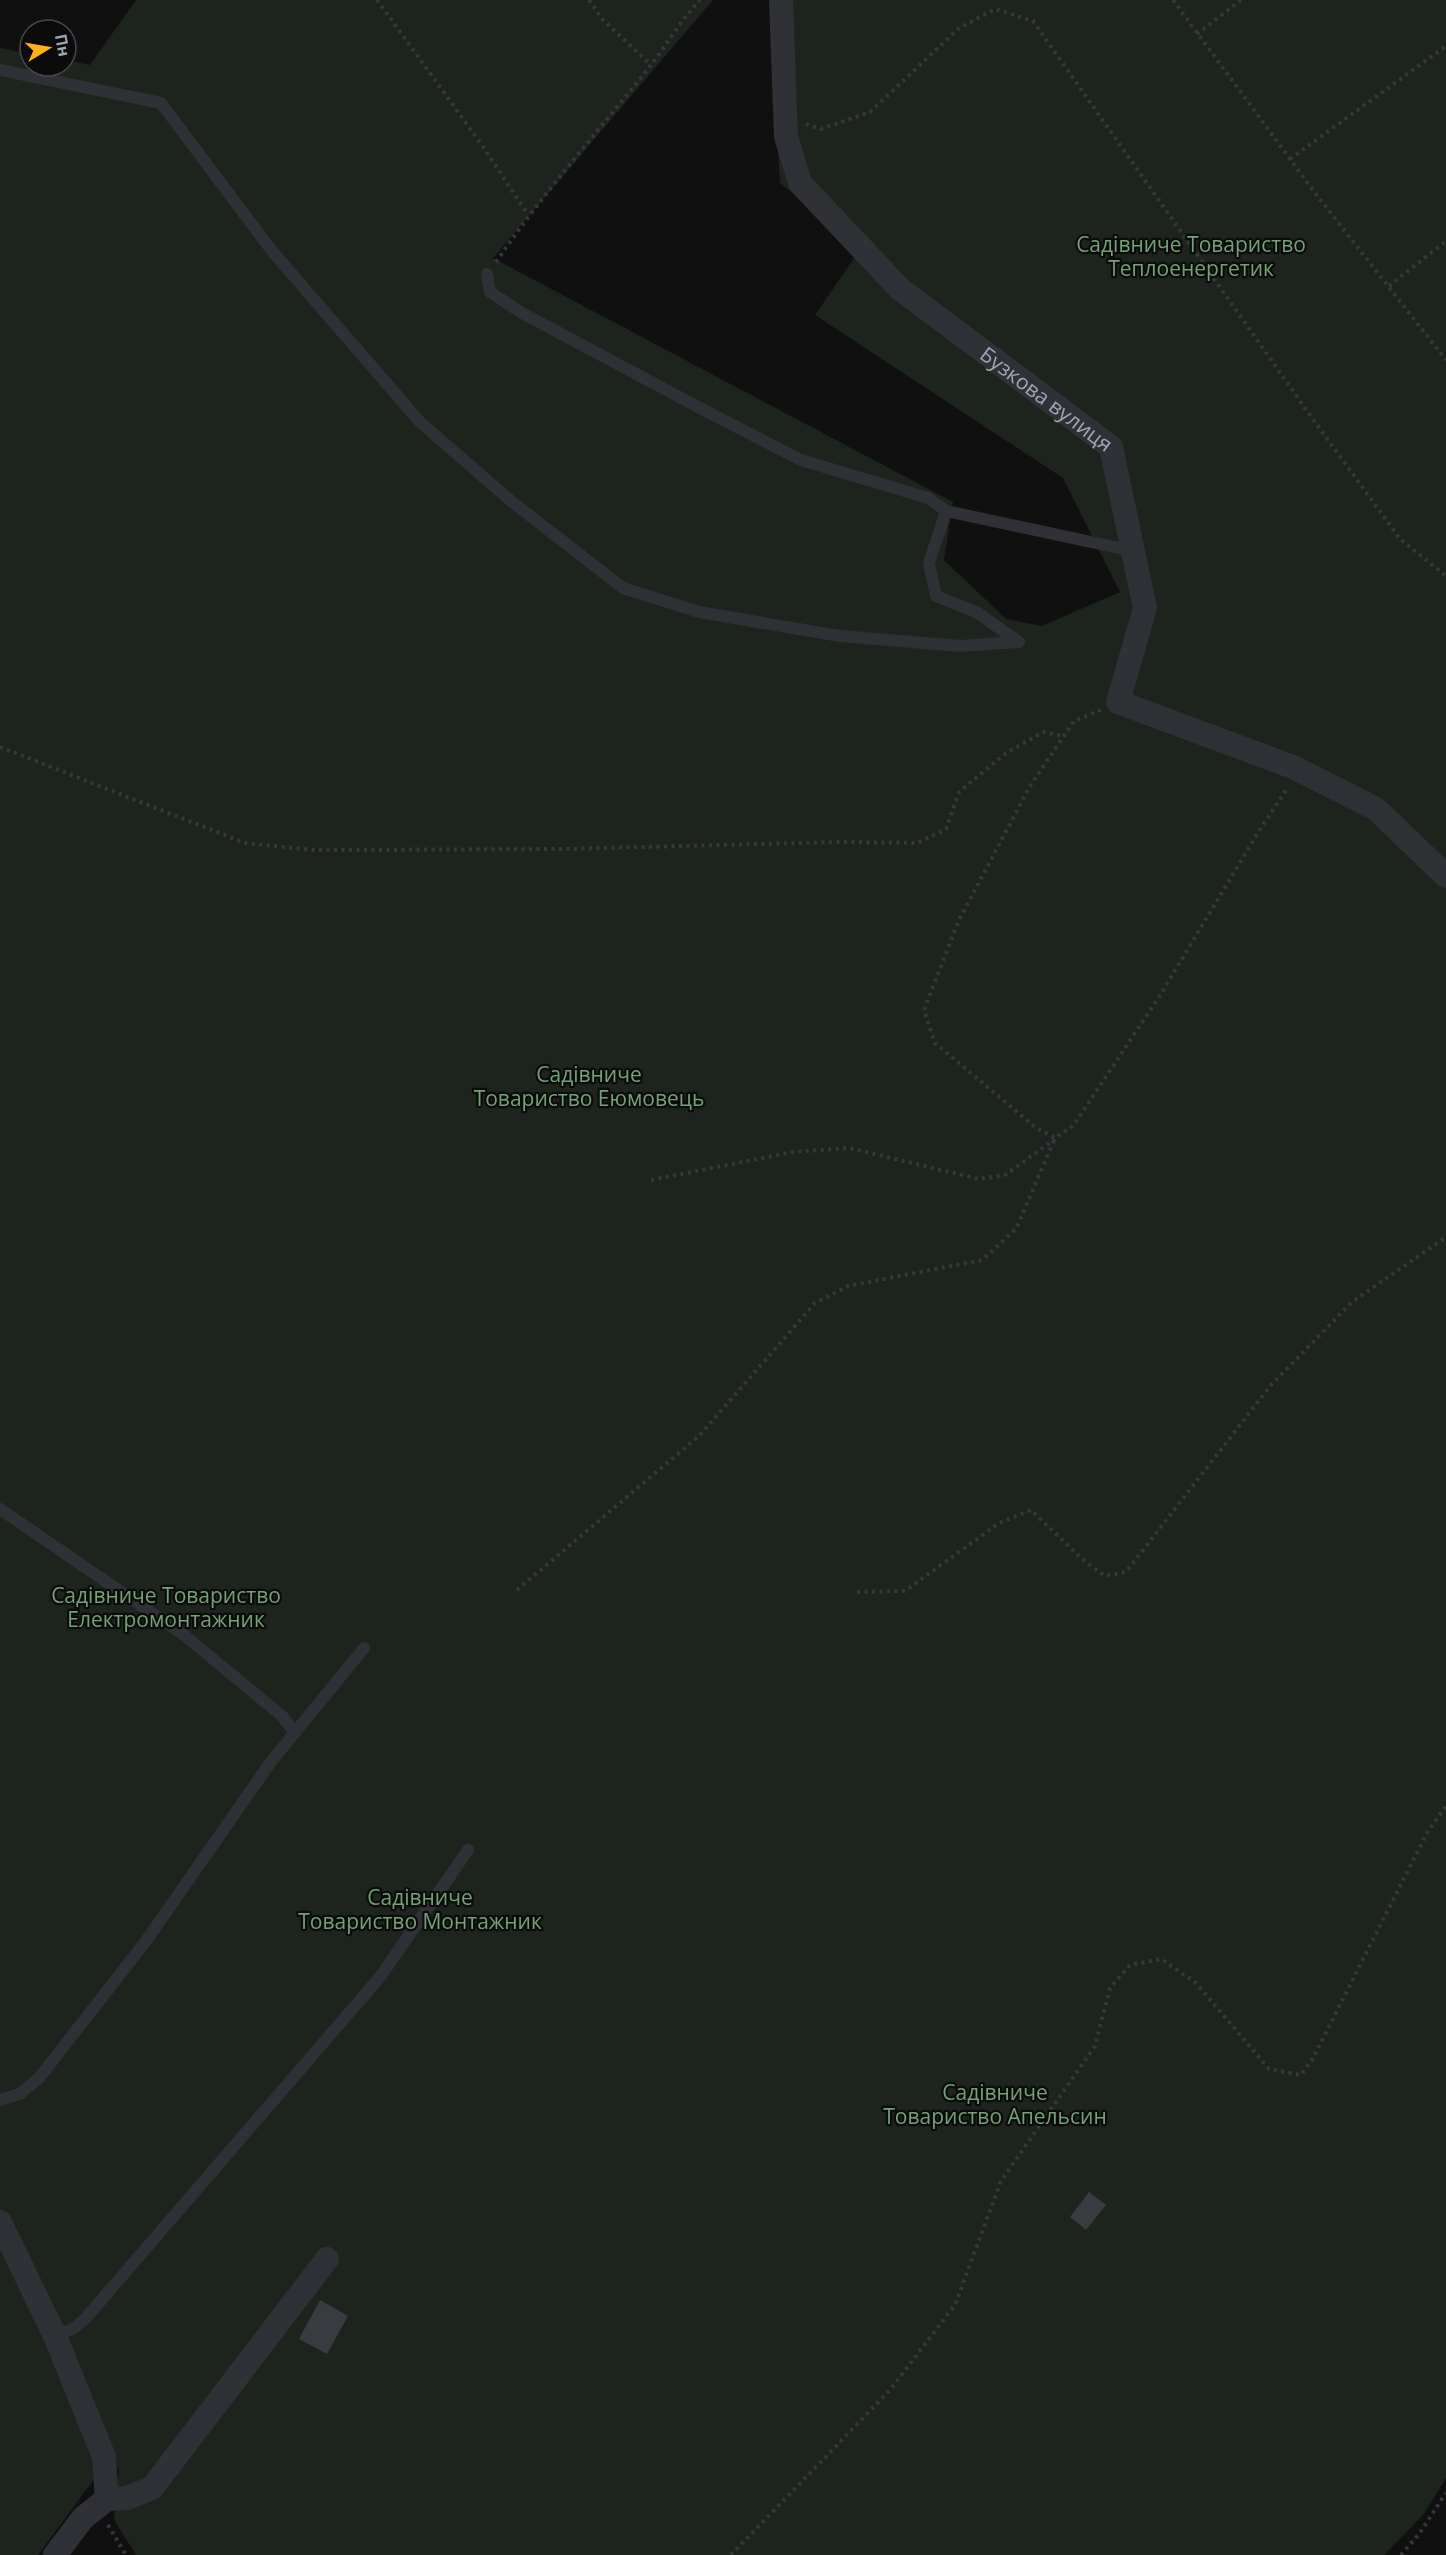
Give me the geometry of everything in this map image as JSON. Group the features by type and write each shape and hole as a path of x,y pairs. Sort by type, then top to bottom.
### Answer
{"street":[{"name":"Бузкова вулиця","path":"781,0 786,136 800,183 900,288 1111,447 1145,608 1118,702"},
{"path":"1118,702 1293,767 1377,809 1446,876"},
{"path":"0,2222 55,2336 104,2457 106,2499"},
{"path":"55,2555 84,2518 106,2499 127,2498 152,2488 327,2259"}],"lane":[{"path":"0,70 161,103 272,251 420,422 511,501 623,588 699,612 840,636 960,646 1019,642 978,613 936,596 928,563 946,511"},
{"path":"487,274 490,292 522,313 801,460 928,498 946,511 1133,551"},
{"path":"0,1509 184,1635 273,1708 295,1733"},
{"path":"0,2100 20,2094 39,2078 146,1941 270,1763 364,1648"},
{"path":"55,2336 73,2329 85,2319 380,1977 468,1850"}],"path":[{"path":"377,0 484,148 528,216"},
{"path":"589,0 603,20 651,65"},
{"path":"487,274 528,216 651,65 682,18 700,0"},
{"path":"1173,0 1290,159 1446,360"},
{"path":"1197,34 1241,0"},
{"path":"786,116 821,129 870,112 958,28 995,9 1033,21 1307,411 1400,539 1446,576"},
{"path":"1290,159 1446,46"},
{"path":"1389,286 1446,241"},
{"path":"1055,1138 1035,1127 935,1043 924,1010 958,922 1030,786 1074,721 1118,702"},
{"path":"0,747 245,843 313,850 564,849 838,842 917,843 946,829 959,792 1005,754 1043,732 1063,736"},
{"path":"651,1180 793,1152 849,1148 979,1179 1005,1175 1073,1126 1159,997 1258,831 1299,771"},
{"path":"517,1590 699,1436 815,1303 848,1286 982,1260 1017,1229 1055,1138"},
{"path":"857,1593 905,1591 999,1523 1031,1510 1082,1559 1105,1575 1126,1572 1271,1385 1352,1302 1446,1237"},
{"path":"730,2555 890,2390 955,2305 1001,2181 1095,2046 1110,1988 1130,1965 1161,1959 1196,1983 1269,2069 1301,2075 1312,2060 1428,1831 1446,1806"},
{"path":"1401,2555 1419,2534 1446,2493"},
{"path":"106,2499 106,2522 126,2555"}],"green space":[{"path":"136,0 713,0 493,258 953,502 944,560 1006,619 1042,626 1120,592 1063,478 815,315 861,248 780,183 769,0 1446,0 1446,2478 1424,2514 1384,2555 136,2555 114,2520 119,2470 113,2458 95,2478 38,2555 0,2555 0,2238 17,2226 1,2224 0,2221 0,48 18,52 18,78 78,78 78,62 90,65"}],"building":[{"path":"1089,2192 1106,2205 1086,2230 1070,2217"},
{"path":"320,2300 348,2316 327,2354 299,2339"}],"park label":[{"name":"Садівниче Товариство Теплоенергетик","path":"1191,256"},
{"name":"Садівниче Товариство Еюмовець","path":"589,1086"},
{"name":"Садівниче Товариство Електромонтажник","path":"166,1607"},
{"name":"Садівниче Товариство Монтажник","path":"420,1909"},
{"name":"Садівниче Товариство Апельсин","path":"995,2104"}]}
